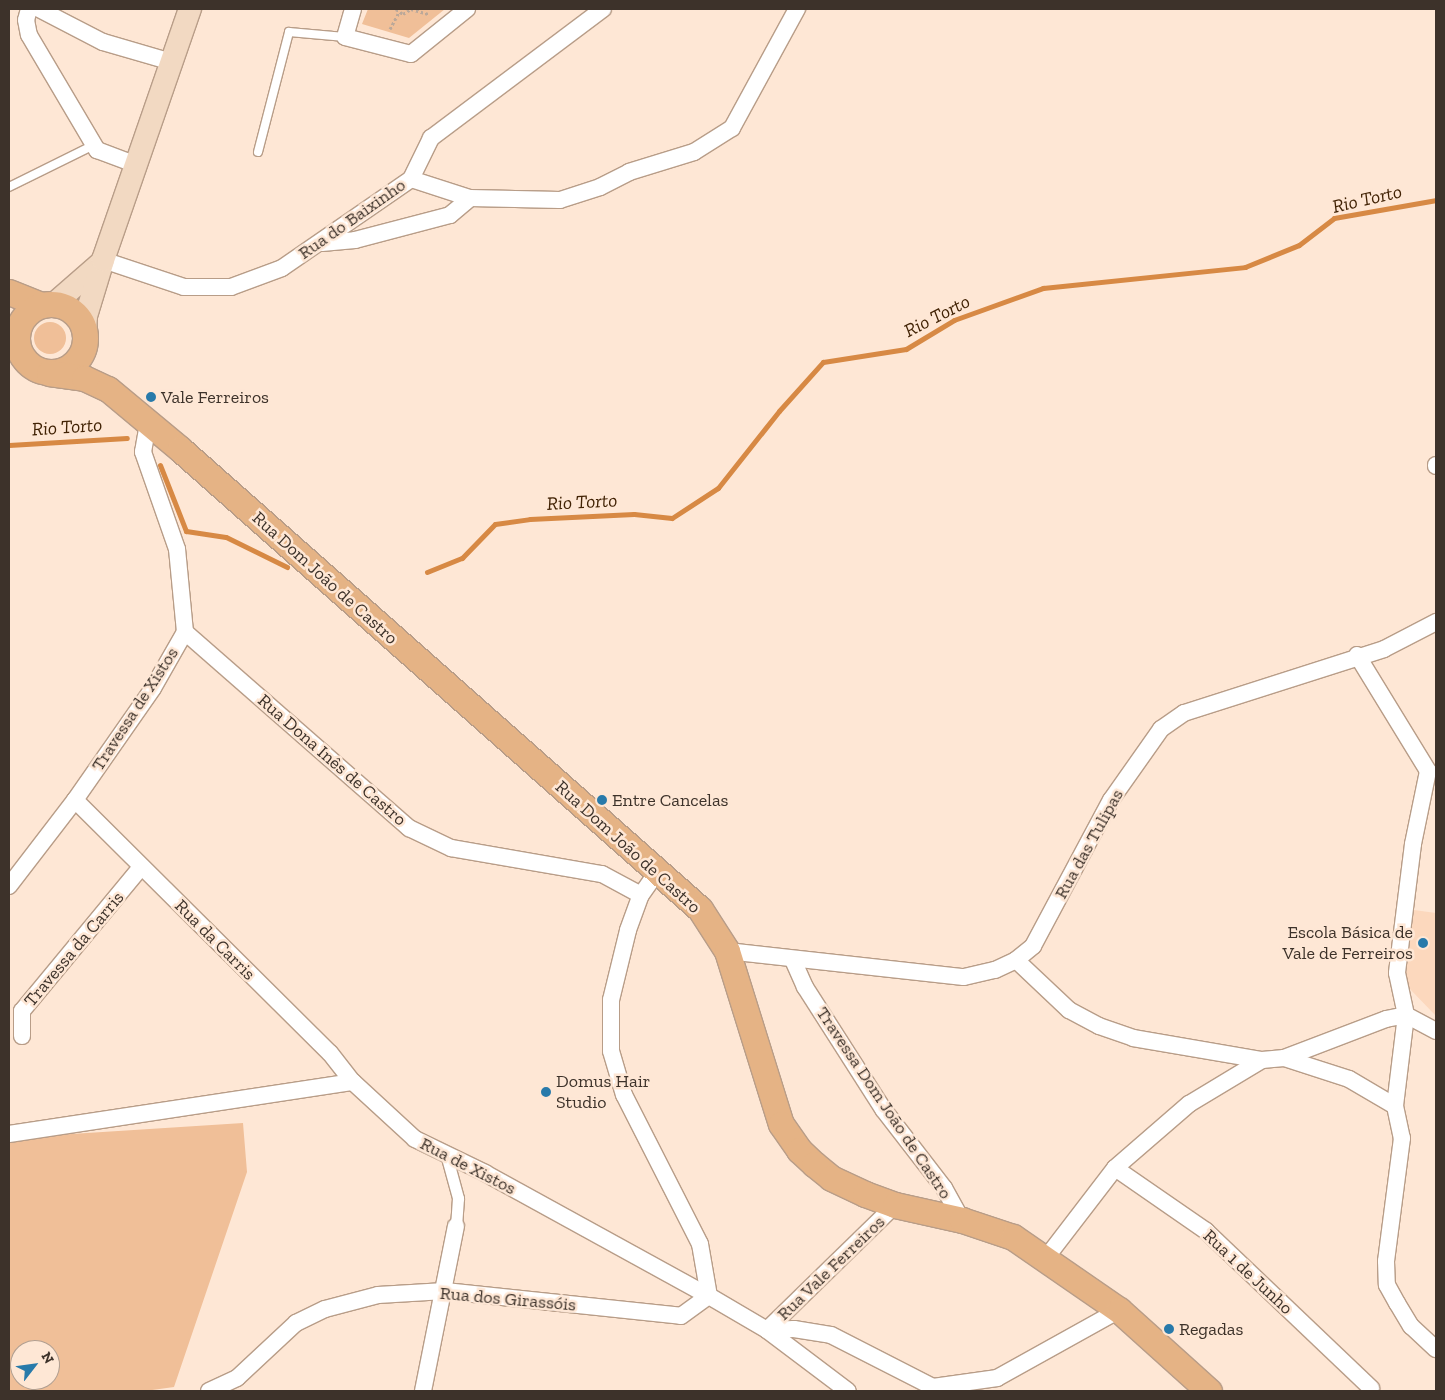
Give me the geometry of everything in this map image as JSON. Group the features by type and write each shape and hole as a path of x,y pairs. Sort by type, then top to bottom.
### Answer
{"main road":[{"path":"103,260 47,304 12,323 21,356 38,370 48,373 70,367 85,340 88,310 103,260 190,9"},
{"path":"9,292 76,315 85,340"},
{"name":"Rua Dom João de Castro","path":"85,340 108,389"},
{"name":"Rua Dom João de Castro","path":"48,373 84,378 108,389 700,909 727,951 781,1124 799,1150 831,1178 895,1206 962,1220 1013,1237 1119,1310 1210,1391"}],"street":[{"path":"29,9 26,20 29,36 94,146 103,155 137,165"},
{"path":"39,9 103,42 172,62"},
{"path":"353,9 345,37 411,54 467,9"},
{"path":"411,178 470,198 560,200 713,143 732,128 797,9"},
{"name":"Rua do Baixinho","path":"103,260 184,287 231,287 282,268 411,178 431,138 590,12"},
{"path":"320,243 356,240 450,215 470,198"},
{"name":"Travessa de Xistos","path":"9,886 76,800 153,688 185,632 177,549 143,452 148,424"},
{"name":"Rua das Tulipas","path":"727,951 792,960 964,977 982,974 1016,960 1033,946 1111,800 1161,729 1184,713 1357,655 1384,649 1436,622"},
{"name":"Rua Dona Inês de Castro","path":"185,632 409,828 451,848 602,874 640,895"},
{"path":"1357,655 1432,771 1403,909 1397,973 1406,1015 1395,1106 1402,1138 1386,1261 1387,1285 1411,1326 1436,1349"},
{"name":"Rua da Carris","path":"76,800 141,867 330,1053 353,1082"},
{"name":"Travessa da Carris","path":"22,1036 22,1011 141,867"},
{"path":"658,872 640,895 628,930 611,1000 611,1051 624,1095 700,1244 709,1296"},
{"name":"Travessa Dom João de Castro","path":"792,960 805,987 883,1109 944,1188 962,1220"},
{"path":"1016,960 1068,1010 1099,1026 1133,1038 1262,1060 1284,1058 1386,1019 1406,1015 1436,1031"},
{"path":"1284,1058 1335,1073 1395,1106"},
{"path":"1046,1258 1114,1168 1189,1104 1262,1060"},
{"path":"9,1134 353,1082"},
{"name":"Rua de Xistos","path":"353,1082 415,1139 709,1296 767,1330 848,1391"},
{"path":"423,1391 445,1291 456,1226 458,1198 446,1154"},
{"name":"Rua 1 de Junho","path":"1114,1168 1206,1231 1371,1388"},
{"name":"Rua Vale Ferreiros","path":"767,1330 895,1206"},
{"name":"Rua dos Girassóis","path":"209,1391 237,1378 296,1324 325,1309 378,1296 445,1291 680,1316 709,1296"},
{"path":"767,1330 794,1329 831,1335 933,1387 997,1378 1119,1310"}],"lane":[{"path":"258,152 289,32 345,37"},
{"path":"9,187 94,146"}],"path":[{"path":"390,29 398,10 406,13 410,9 429,14"}],"shaded area":[{"path":"368,9 445,9 409,38 362,24"},
{"path":"50,322 61,327 66,338 61,349 50,354 39,349 34,338 39,327"},
{"name":"Escola Básica de Vale de Ferreiros","path":"1414,910 1436,913 1436,1016 1408,987 1406,973"},
{"path":"243,1123 247,1172 174,1387 145,1391 9,1391 9,1138"}],"waterway":[{"name":"Rio Torto","path":"427,572 462,558 495,524 530,519 634,514 672,518 718,488 779,411 823,362 906,349 954,320 1043,288 1245,267 1299,245 1334,218 1436,200"},
{"name":"Rio Torto","path":"9,445 127,438"},
{"name":"Rio Torto","path":"160,465 186,531 226,537 287,567"}],"place":[{"name":"Vale Ferreiros","path":"151,397"},
{"name":"Entre Cancelas","path":"602,800"},
{"name":"Escola Básica de Vale de Ferreiros","path":"1423,943"},
{"name":"Domus Hair Studio","path":"546,1092"},
{"name":"Regadas","path":"1169,1329"}]}
